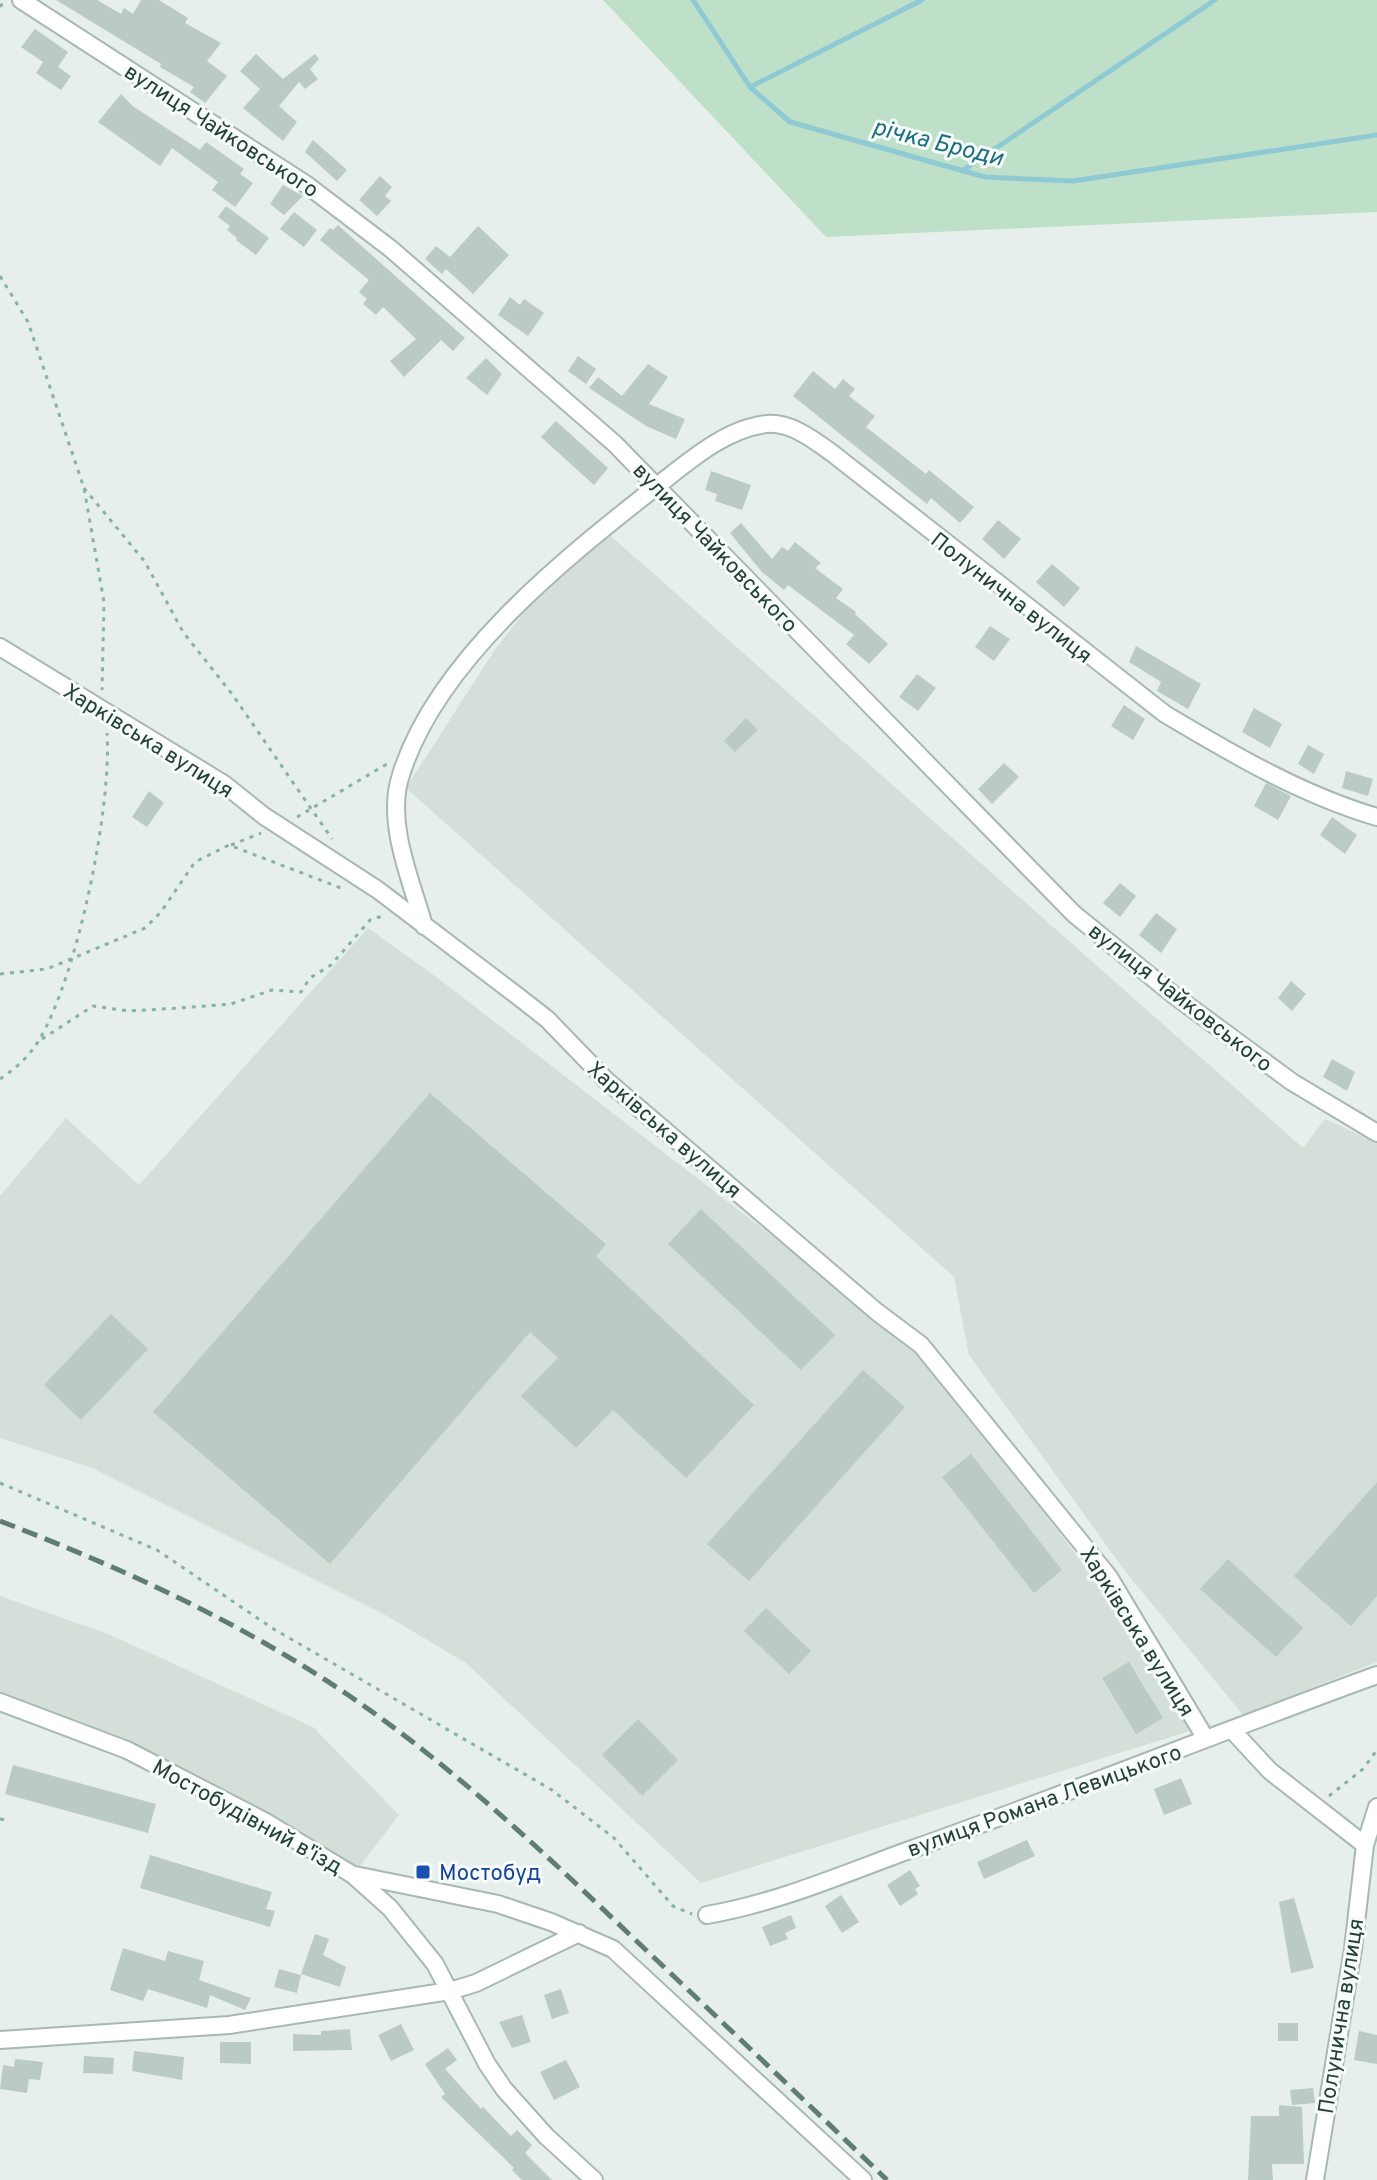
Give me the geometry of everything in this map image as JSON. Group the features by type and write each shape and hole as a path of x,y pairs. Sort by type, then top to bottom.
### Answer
{"street":[{"name":"вулиця Чайковського","path":"21,0 274,162 347,214 576,408 658,486 1074,914 1175,996 1292,1082 1377,1133"},
{"name":"Полунична вулиця","path":"424,926 396,808 400,777 411,750 445,691 488,637 559,565 706,450 755,426 779,425 798,432 832,453 1165,714 1209,742 1308,791 1377,817"},
{"name":"Харківська вулиця","path":"0,647 224,784 279,826 403,910 547,1019 606,1080 877,1312 921,1345 1109,1577 1206,1739"},
{"name":"вулиця Романа Левицького","path":"707,1915 735,1910 1100,1782 1377,1675"},
{"name":"Мостобудівний в'їзд","path":"0,1702 127,1750 266,1822 353,1875 390,1908 435,1964 496,2079 536,2126 594,2180"},
{"path":"1232,1730 1258,1761 1365,1845"},
{"name":"Полунична вулиця","path":"1315,2180 1353,1949 1365,1845 1377,1807"},
{"path":"353,1875 488,1901 579,1933 613,1949 863,2180"},
{"path":"0,2040 229,2025 450,1991 476,1983 579,1933"}],"path":[{"path":"0,7 5,0"},
{"path":"0,276 28,322 84,488 104,602 101,686 107,756 92,876 53,1012 38,1041 19,1065 0,1079"},
{"path":"84,488 145,562 183,632 314,809 333,841"},
{"path":"0,974 47,969 145,928 161,912 195,862 208,853 314,809 411,750"},
{"path":"229,845 345,888"},
{"path":"38,1041 93,1006 129,1011 180,1008 231,1004 272,990 301,992 310,978 331,965 371,919 403,910"},
{"path":"0,1483 157,1550 272,1628 552,1790 614,1838 673,1906 683,1912 707,1915"},
{"path":"1317,1806 1363,1769 1377,1750"}],"shaded area":[{"path":"603,529 1303,1148 1325,1119 1377,1143 1377,1662 1243,1715 1125,1571 969,1355 954,1277 406,788 496,648 547,584"},
{"path":"368,928 439,979 916,1347 1097,1582 1190,1731 701,1883 466,1663 387,1616 92,1468 0,1438 0,1196 66,1118 139,1185"},
{"path":"0,1596 108,1634 313,1727 399,1815 353,1875 182,1777 0,1702"}],"green space":[{"path":"603,0 1377,0 1377,212 826,237"}],"building":[{"path":"56,0 97,0 121,14 124,8 133,14 141,0 159,0 188,18 185,23 221,43 207,61 227,76 205,103 190,92 194,87 160,67 161,64"},
{"path":"35,29 68,52 58,67 71,76 61,90 36,73 43,62 21,47"},
{"path":"256,54 283,79 315,54 319,59 310,69 318,79 305,89 299,82 279,106 297,122 283,141 243,108 260,89 240,71"},
{"path":"121,94 134,107 200,150 206,142 244,169 240,174 253,183 235,207 212,190 218,182 172,148 160,166 98,122"},
{"path":"313,140 347,170 337,181 305,152"},
{"path":"380,176 392,187 385,196 391,201 377,216 359,200"},
{"path":"283,185 303,196 284,215 270,204"},
{"path":"226,206 269,238 256,255 236,240 227,230 230,226 218,217"},
{"path":"294,212 317,230 304,247 280,229"},
{"path":"338,225 465,338 453,351 441,340 404,377 390,361 416,339 383,307 376,315 363,304 367,299 359,292 369,280 320,240 330,228 333,230"},
{"path":"478,226 509,255 473,294 446,269 442,274 425,259 436,246 450,257"},
{"path":"510,297 520,305 524,299 544,313 528,336 498,315"},
{"path":"578,356 596,369 586,384 568,371"},
{"path":"486,358 502,374 487,395 466,378"},
{"path":"648,364 668,377 649,404 685,419 676,439 646,426 589,388 598,377 622,396"},
{"path":"813,371 835,389 843,379 855,389 849,396 875,416 866,427 926,474 929,470 974,507 960,523 931,498 927,504 793,396"},
{"path":"556,421 608,468 594,485 541,437"},
{"path":"711,471 751,485 742,510 715,501 717,494 705,490"},
{"path":"998,520 1021,539 1004,559 982,539"},
{"path":"741,523 772,559 782,547 788,551 795,542 821,563 815,568 843,589 836,598 856,612 888,644 869,664 846,644 854,635 788,585 784,590 762,572 730,533"},
{"path":"1052,564 1080,588 1064,607 1036,582"},
{"path":"990,626 1010,639 994,661 975,647"},
{"path":"1136,646 1201,684 1188,709 1157,691 1161,682 1129,662"},
{"path":"917,674 936,688 918,711 899,697"},
{"path":"1124,705 1145,719 1133,740 1111,726"},
{"path":"1254,708 1282,724 1270,748 1242,732"},
{"path":"746,718 758,730 735,752 724,741"},
{"path":"1308,745 1324,754 1314,774 1298,764"},
{"path":"1004,763 1019,777 992,804 978,789"},
{"path":"1346,771 1373,779 1368,796 1342,788"},
{"path":"1266,783 1291,796 1278,820 1254,806"},
{"path":"149,791 164,803 147,827 132,817"},
{"path":"1332,817 1357,835 1345,854 1320,835"},
{"path":"1120,883 1136,896 1120,917 1103,903"},
{"path":"1156,913 1177,929 1161,953 1139,935"},
{"path":"1291,981 1306,994 1292,1011 1278,998"},
{"path":"1332,1059 1355,1072 1347,1091 1323,1077"},
{"path":"430,1093 606,1244 596,1256 754,1405 686,1478 613,1410 576,1448 521,1396 558,1358 530,1332 330,1564 153,1412"},
{"path":"701,1209 835,1335 801,1370 668,1244"},
{"path":"111,1314 148,1349 81,1420 44,1385"},
{"path":"863,1370 905,1407 749,1581 707,1544"},
{"path":"971,1454 1062,1570 1034,1593 942,1477"},
{"path":"1377,1482 1377,1596 1351,1626 1294,1576"},
{"path":"1228,1559 1303,1628 1276,1657 1200,1589"},
{"path":"766,1608 811,1651 789,1674 744,1631"},
{"path":"1129,1662 1163,1718 1136,1734 1102,1678"},
{"path":"638,1719 678,1760 642,1796 602,1755"},
{"path":"13,1765 156,1804 148,1833 5,1794"},
{"path":"1181,1778 1192,1804 1164,1815 1154,1789"},
{"path":"1027,1840 1035,1856 984,1879 977,1862"},
{"path":"150,1855 272,1892 266,1909 275,1911 270,1927 140,1888"},
{"path":"910,1870 920,1886 915,1889 918,1894 900,1906 887,1885"},
{"path":"841,1895 859,1922 842,1933 825,1906"},
{"path":"1294,1898 1314,1968 1291,1973 1279,1902"},
{"path":"791,1915 796,1928 785,1933 788,1939 770,1946 762,1927"},
{"path":"315,1934 329,1939 323,1955 346,1967 340,1987 301,1974"},
{"path":"123,1948 165,1961 168,1951 204,1961 199,1980 251,1998 245,2010 210,1995 207,2008 148,1989 143,2001 110,1990"},
{"path":"279,1969 301,1975 297,1993 274,1987"},
{"path":"561,1989 569,2013 552,2019 544,1995"},
{"path":"522,2015 531,2042 512,2048 499,2022"},
{"path":"1278,2023 1298,2023 1298,2041 1278,2041"},
{"path":"401,2024 414,2050 391,2061 378,2035"},
{"path":"350,2029 352,2050 293,2051 293,2034 321,2035 321,2031"},
{"path":"1359,2031 1377,2035 1377,2064 1354,2060"},
{"path":"220,2042 251,2042 251,2064 220,2063"},
{"path":"448,2048 457,2060 445,2069 481,2109 483,2107 511,2136 517,2130 532,2145 525,2153 552,2180 522,2180 512,2170 514,2168 441,2097 445,2094 425,2064"},
{"path":"134,2051 184,2057 182,2080 132,2071"},
{"path":"84,2056 114,2058 113,2074 83,2073"},
{"path":"15,2059 43,2062 40,2080 29,2079 27,2093 0,2089 3,2065 14,2067"},
{"path":"566,2060 580,2087 554,2100 540,2072"},
{"path":"1313,2088 1315,2103 1292,2105 1290,2090"},
{"path":"1279,2105 1302,2107 1304,2164 1272,2164 1273,2180 1248,2180 1251,2116 1279,2116"}],"waterway":[{"name":"річка Броди","path":"693,0 750,87 790,122 985,177 1073,181 1377,135"},
{"path":"750,87 922,0"},
{"path":"962,171 1215,0"}],"railway":[{"path":"0,1521 91,1558 225,1621 310,1670 425,1751 528,1840 887,2180"}],"place":[{"name":"Мостобуд","path":"423,1872"}]}
